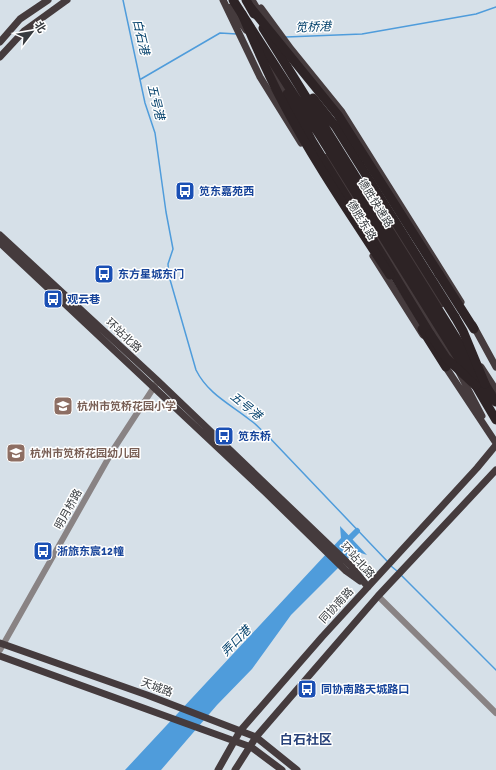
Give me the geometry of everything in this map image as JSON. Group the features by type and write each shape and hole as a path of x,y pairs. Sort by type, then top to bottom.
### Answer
{"highway":[{"name":"德胜快速路","path":"233,0 238,18 327,147 496,420"},
{"name":"德胜快速路","path":"251,2 496,402"},
{"path":"251,2 338,115 474,329"},
{"path":"238,18 294,123 322,171 390,275 446,367"},
{"path":"301,83 336,127 455,317 463,331 485,384"},
{"path":"286,92 312,141 430,334 446,358 476,386"}],"main road":[{"path":"0,42 20,19 48,0"},
{"path":"0,57 24,31 67,0"},
{"name":"德胜东路","path":"225,0 286,92 449,353 496,443"},
{"name":"德胜东路","path":"251,2 342,112 456,292 474,329 496,367"},
{"name":"德胜东路","path":"238,18 244,44 260,77 279,109 436,356 446,367 496,443"},
{"name":"德胜东路","path":"268,24 279,47 301,83 496,390"},
{"name":"环站北路","path":"0,234 158,380 323,544"},
{"name":"环站北路","path":"0,243 153,388 349,568 368,588"},
{"name":"同协南路","path":"218,770 240,731 496,443"},
{"path":"235,770 256,738 378,596 496,470"},
{"name":"天城路","path":"1,646 174,705 240,731 256,738 298,770"},
{"path":"0,656 234,740 251,747 282,770"}],"street":[{"name":"明月桥路","path":"1,646 113,450 158,380"},
{"path":"378,596 496,713"}],"water":[{"path":"340,526 367,555 355,551 291,615 252,669 217,705 161,770 125,770 341,538"}],"waterway":[{"name":"五号港","path":"123,0 145,103 155,133 166,212 173,249 168,264 169,276 196,370 213,392 266,434 387,561"},
{"name":"笕桥港","path":"286,37 362,34 476,14 496,7"},
{"name":"笕桥港","path":"141,79 220,33 237,34"},
{"name":"弄口港","path":"346,542 357,531"},
{"name":"五号港","path":"391,566 397,571"},
{"name":"五号港","path":"401,575 496,670"}],"place":[{"name":"笕东嘉苑西","path":"185,191"},
{"name":"东方星城东门","path":"104,274"},
{"name":"观云巷","path":"53,299"},
{"name":"杭州市笕桥花园小学","path":"63,406"},
{"name":"笕东桥","path":"224,436"},
{"name":"杭州市笕桥花园幼儿园","path":"16,453"},
{"name":"浙旅东宸12幢","path":"43,551"},
{"name":"同协南路天城路口","path":"307,689"}],"district":[{"name":"白石社区","path":"306,739"}],"water label":[{"name":"白石港","path":"141,37"}]}
